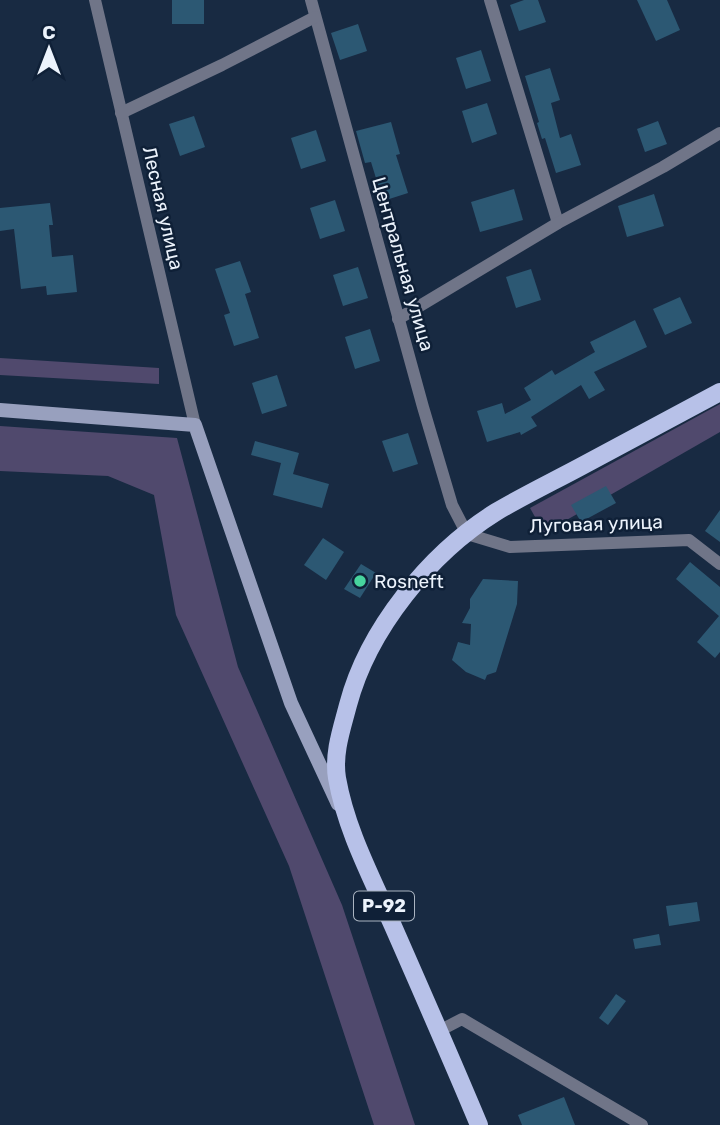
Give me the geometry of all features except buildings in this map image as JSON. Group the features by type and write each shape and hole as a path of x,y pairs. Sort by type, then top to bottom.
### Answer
{"main road":[{"name":"Р-92","path":"479,1125 351,830 337,776 336,758 356,679 377,637 400,603 445,550 495,513 720,392"}],"street":[{"name":"Лесная улица","path":"94,0 195,425"},
{"name":"Центральная улица","path":"311,0 452,505 467,534"},
{"path":"490,0 558,223"},
{"path":"121,113 315,17"},
{"path":"398,319 558,223 720,133"},
{"path":"0,410 195,425 290,703 351,830"},
{"name":"Луговая улица","path":"467,534 510,547 689,540 720,564"},
{"path":"439,1031 462,1019 642,1125"}],"shaded area":[{"path":"0,358 159,368 159,384 0,375"},
{"path":"720,404 720,432 544,533 530,508"},
{"path":"0,426 177,438 238,667 342,905 415,1125 374,1125 289,866 176,615 154,495 108,476 0,471"}],"place":[{"name":"Rosneft","path":"360,581"}]}
